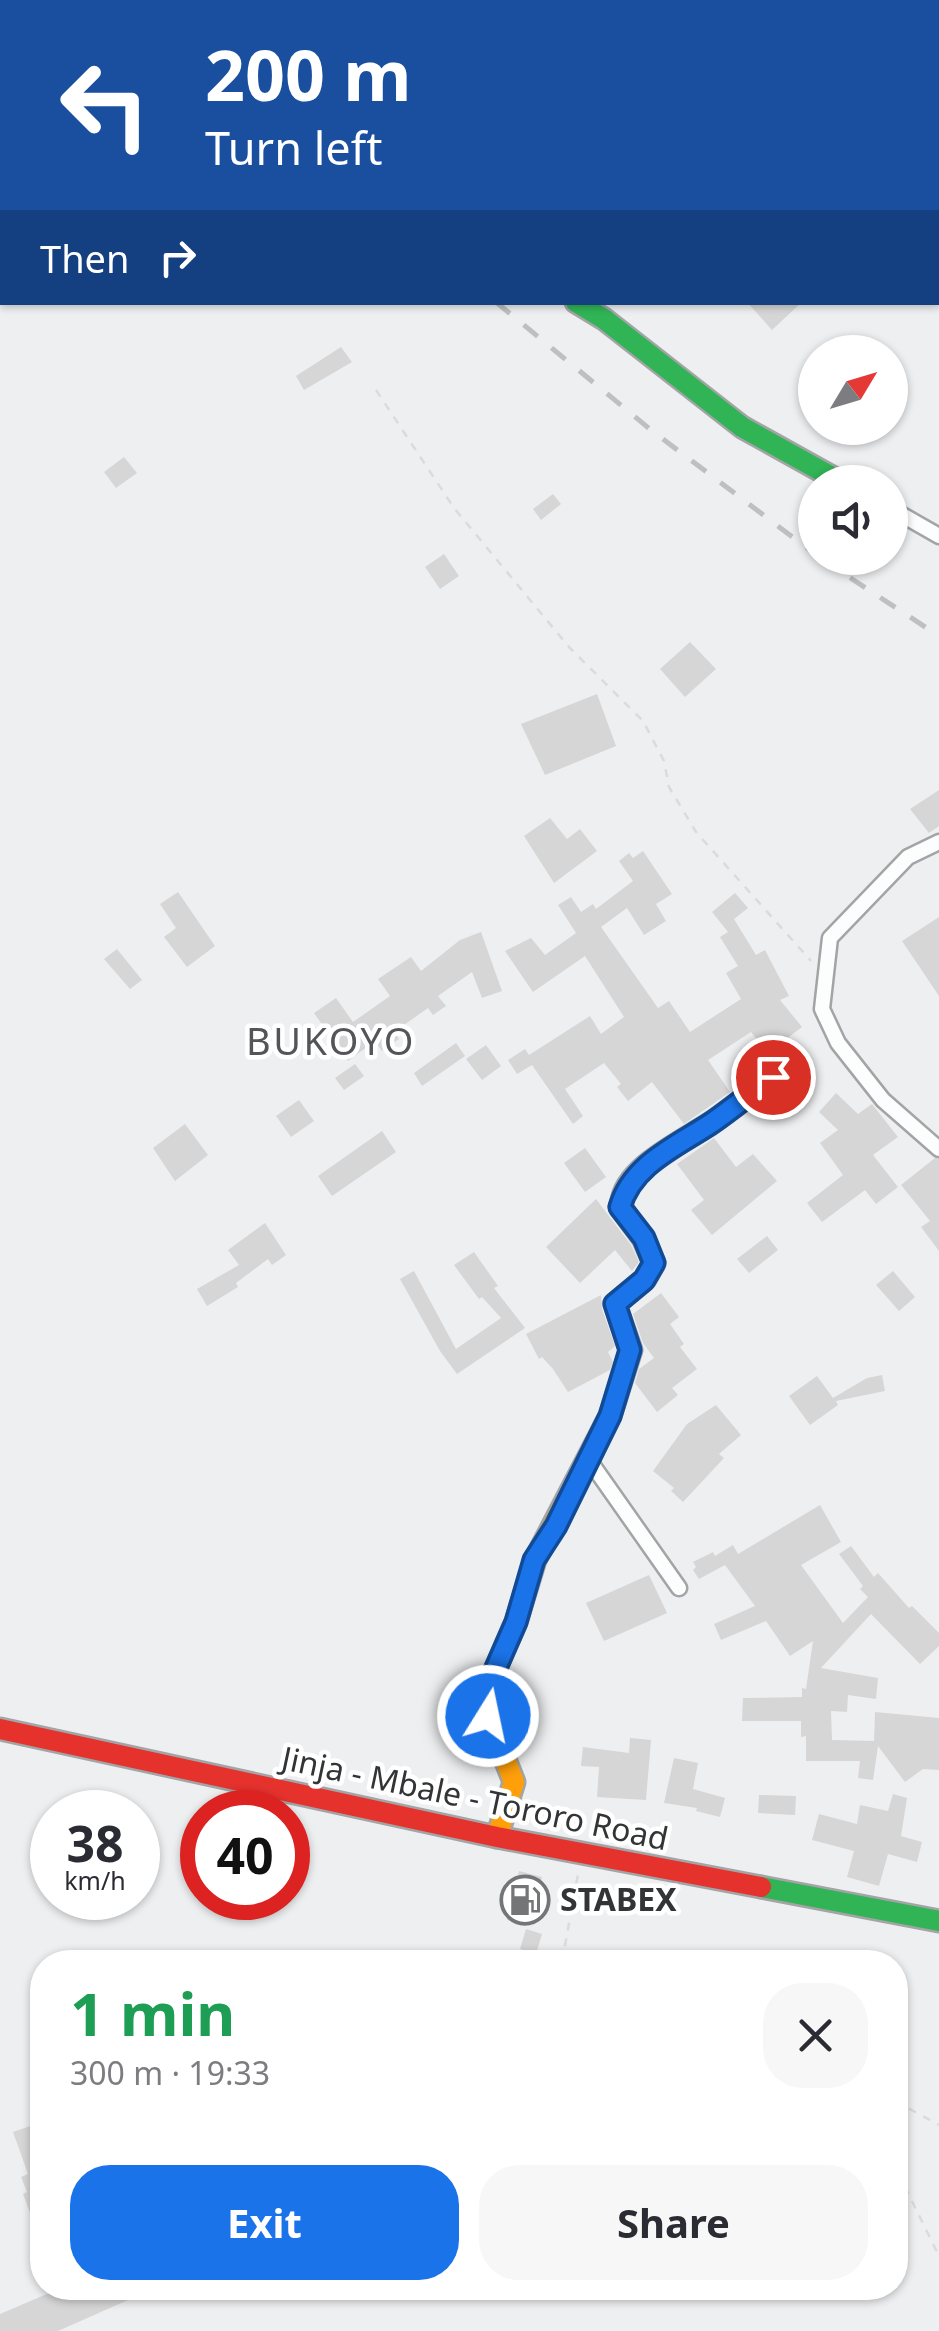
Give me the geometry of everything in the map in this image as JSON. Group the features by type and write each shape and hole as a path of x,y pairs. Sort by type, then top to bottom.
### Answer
{"street":[{"path":"581,305 742,427 810,465"},
{"path":"908,518 939,536"},
{"path":"939,842 908,857 830,938 822,1009 838,1044 882,1100 939,1149"},
{"path":"497,1837 514,1782 488,1716 492,1677 516,1622 534,1560 610,1416 630,1350 615,1304 644,1280 654,1263 644,1238 620,1207 625,1188 652,1160 773,1077"},
{"path":"589,1460 679,1588"},
{"name":"Jinja - Mbale - Tororo Road","path":"0,1729 497,1837 939,1921"}],"path":[{"path":"376,390 454,508 569,647 643,721 664,760 669,788 696,832 826,977"},
{"path":"564,1950 583,1854"},
{"path":"908,2108 939,2125"},
{"path":"908,2193 939,2256"}],"building":[{"path":"750,305 799,305 772,330"},
{"path":"341,347 352,362 304,390 296,376"},
{"path":"124,457 137,473 116,488 104,472"},
{"path":"553,494 561,504 541,520 533,509"},
{"path":"444,554 459,576 440,589 425,567"},
{"path":"690,642 716,669 685,697 660,669"},
{"path":"597,694 616,746 545,775 521,724"},
{"path":"939,790 939,826 929,833 910,809"},
{"path":"550,818 567,839 580,829 597,851 554,883 524,836"},
{"path":"643,851 672,894 656,904 666,921 644,935 627,908 601,927 658,1008 669,1001 690,1032 741,999 726,973 738,966 720,937 728,932 712,912 735,893 748,908 734,919 756,955 765,950 789,996 780,1000 802,1027 785,1040 797,1057 783,1068 751,1032 708,1060 730,1092 684,1124 652,1082 628,1101 617,1087 621,1084 604,1063 565,1089 583,1116 573,1124 532,1065 517,1074 508,1060 525,1049 529,1055 590,1016 601,1034 624,1017 585,956 533,992 505,951 531,938 545,955 576,933 558,905 571,897 581,912 593,904 596,909 633,881 619,861 629,853 633,858"},
{"path":"178,892 215,946 187,967 164,937 176,928 160,904"},
{"path":"939,917 939,996 902,941"},
{"path":"481,932 502,991 482,998 472,972 438,996 446,1006 433,1015 428,1008 394,1032 399,1039 382,1051 375,1041 348,1061 314,1013 336,998 353,1022 390,996 378,979 411,957 421,971 460,940"},
{"path":"117,949 142,980 130,989 104,959"},
{"path":"456,1043 465,1056 422,1086 414,1073"},
{"path":"486,1045 501,1066 482,1080 466,1059"},
{"path":"355,1064 364,1076 344,1090 335,1078"},
{"path":"836,1093 858,1114 872,1104 898,1137 873,1155 898,1187 876,1204 865,1190 822,1222 807,1203 843,1175 820,1143 838,1130 819,1112"},
{"path":"299,1100 314,1121 291,1137 276,1116"},
{"path":"185,1124 208,1155 175,1181 153,1148"},
{"path":"382,1131 396,1152 332,1196 318,1176"},
{"path":"714,1138 736,1167 753,1154 777,1181 712,1235 691,1210 704,1200 677,1164"},
{"path":"585,1148 606,1177 585,1192 564,1163"},
{"path":"935,1158 939,1159 939,1251 921,1227 930,1221 901,1185"},
{"path":"596,1199 639,1262 632,1271 615,1250 580,1283 546,1247"},
{"path":"265,1223 286,1255 272,1265 268,1259 236,1283 238,1287 207,1306 197,1289 239,1265 228,1250"},
{"path":"767,1236 778,1250 749,1273 737,1259"},
{"path":"474,1252 498,1286 494,1288 525,1328 457,1374 400,1279 414,1271 456,1349 501,1318 482,1297 479,1299 454,1265"},
{"path":"893,1271 915,1297 899,1311 876,1285"},
{"path":"661,1293 679,1317 670,1324 684,1344 680,1347 697,1369 672,1388 678,1395 657,1412 635,1383 639,1369 654,1358 643,1343 633,1314"},
{"path":"601,1295 615,1346 608,1352 613,1362 610,1370 568,1392 553,1369 542,1357 539,1359 526,1334"},
{"path":"882,1375 885,1391 836,1401 838,1405 810,1425 789,1396 817,1376 833,1398 867,1378"},
{"path":"716,1405 741,1435 719,1454 724,1458 683,1502 671,1491 674,1488 653,1471 687,1424"},
{"path":"820,1505 841,1542 801,1565 843,1623 868,1597 839,1554 851,1546 874,1577 878,1573 909,1608 912,1606 939,1633 939,1646 920,1664 871,1614 821,1668 878,1678 876,1699 848,1695 847,1712 831,1711 832,1740 874,1741 875,1712 939,1718 939,1770 923,1769 905,1782 878,1746 873,1780 858,1778 860,1761 806,1761 806,1736 801,1737 801,1721 742,1721 743,1698 802,1697 813,1641 790,1656 766,1621 721,1640 714,1624 755,1606 725,1565 699,1579 693,1562 713,1552 715,1556 733,1545 738,1554"},
{"path":"649,1575 667,1613 604,1641 586,1603"},
{"path":"630,1738 651,1740 646,1800 597,1797 599,1767 581,1766 583,1747 629,1753"},
{"path":"674,1758 698,1763 693,1789 725,1798 720,1817 696,1811 697,1808 664,1803"},
{"path":"893,1794 907,1798 901,1836 922,1842 917,1862 888,1854 879,1886 847,1877 854,1851 812,1840 819,1814 857,1824 860,1805 888,1811"},
{"path":"759,1795 796,1796 795,1815 758,1813"},
{"path":"519,1871 542,1877 530,1926 507,1920"},
{"path":"526,1929 542,1934 537,1950 520,1949"},
{"path":"30,2126 30,2213 21,2177 28,2174 13,2132"},
{"path":"33,2300 128,2300 58,2331 0,2331 0,2314"}],"railway":[{"path":"500,305 651,430 798,541"},
{"path":"846,575 939,636"}],"traffic: fast":[{"path":"581,305 742,427 810,465"},
{"path":"761,1887 939,1921"}],"traffic: slow":[{"path":"497,1837 514,1782 488,1716 492,1677 516,1622 535,1560 610,1416 631,1350 615,1304 645,1279 654,1263 643,1238 620,1207 623,1197"}],"traffic: jam":[{"path":"623,1197 628,1185 649,1163 773,1077"},
{"path":"0,1729 497,1837 761,1887"}],"place":[{"name":"STABEX","path":"525,1900"}],"district":[{"name":"BUKOYO","path":"331,1042"}],"route":[{"path":"488,1716 492,1677 516,1622 534,1560 556,1526 610,1416 630,1350 615,1304 644,1280 654,1263 644,1238 620,1207 625,1188 652,1160 773,1077"}]}
